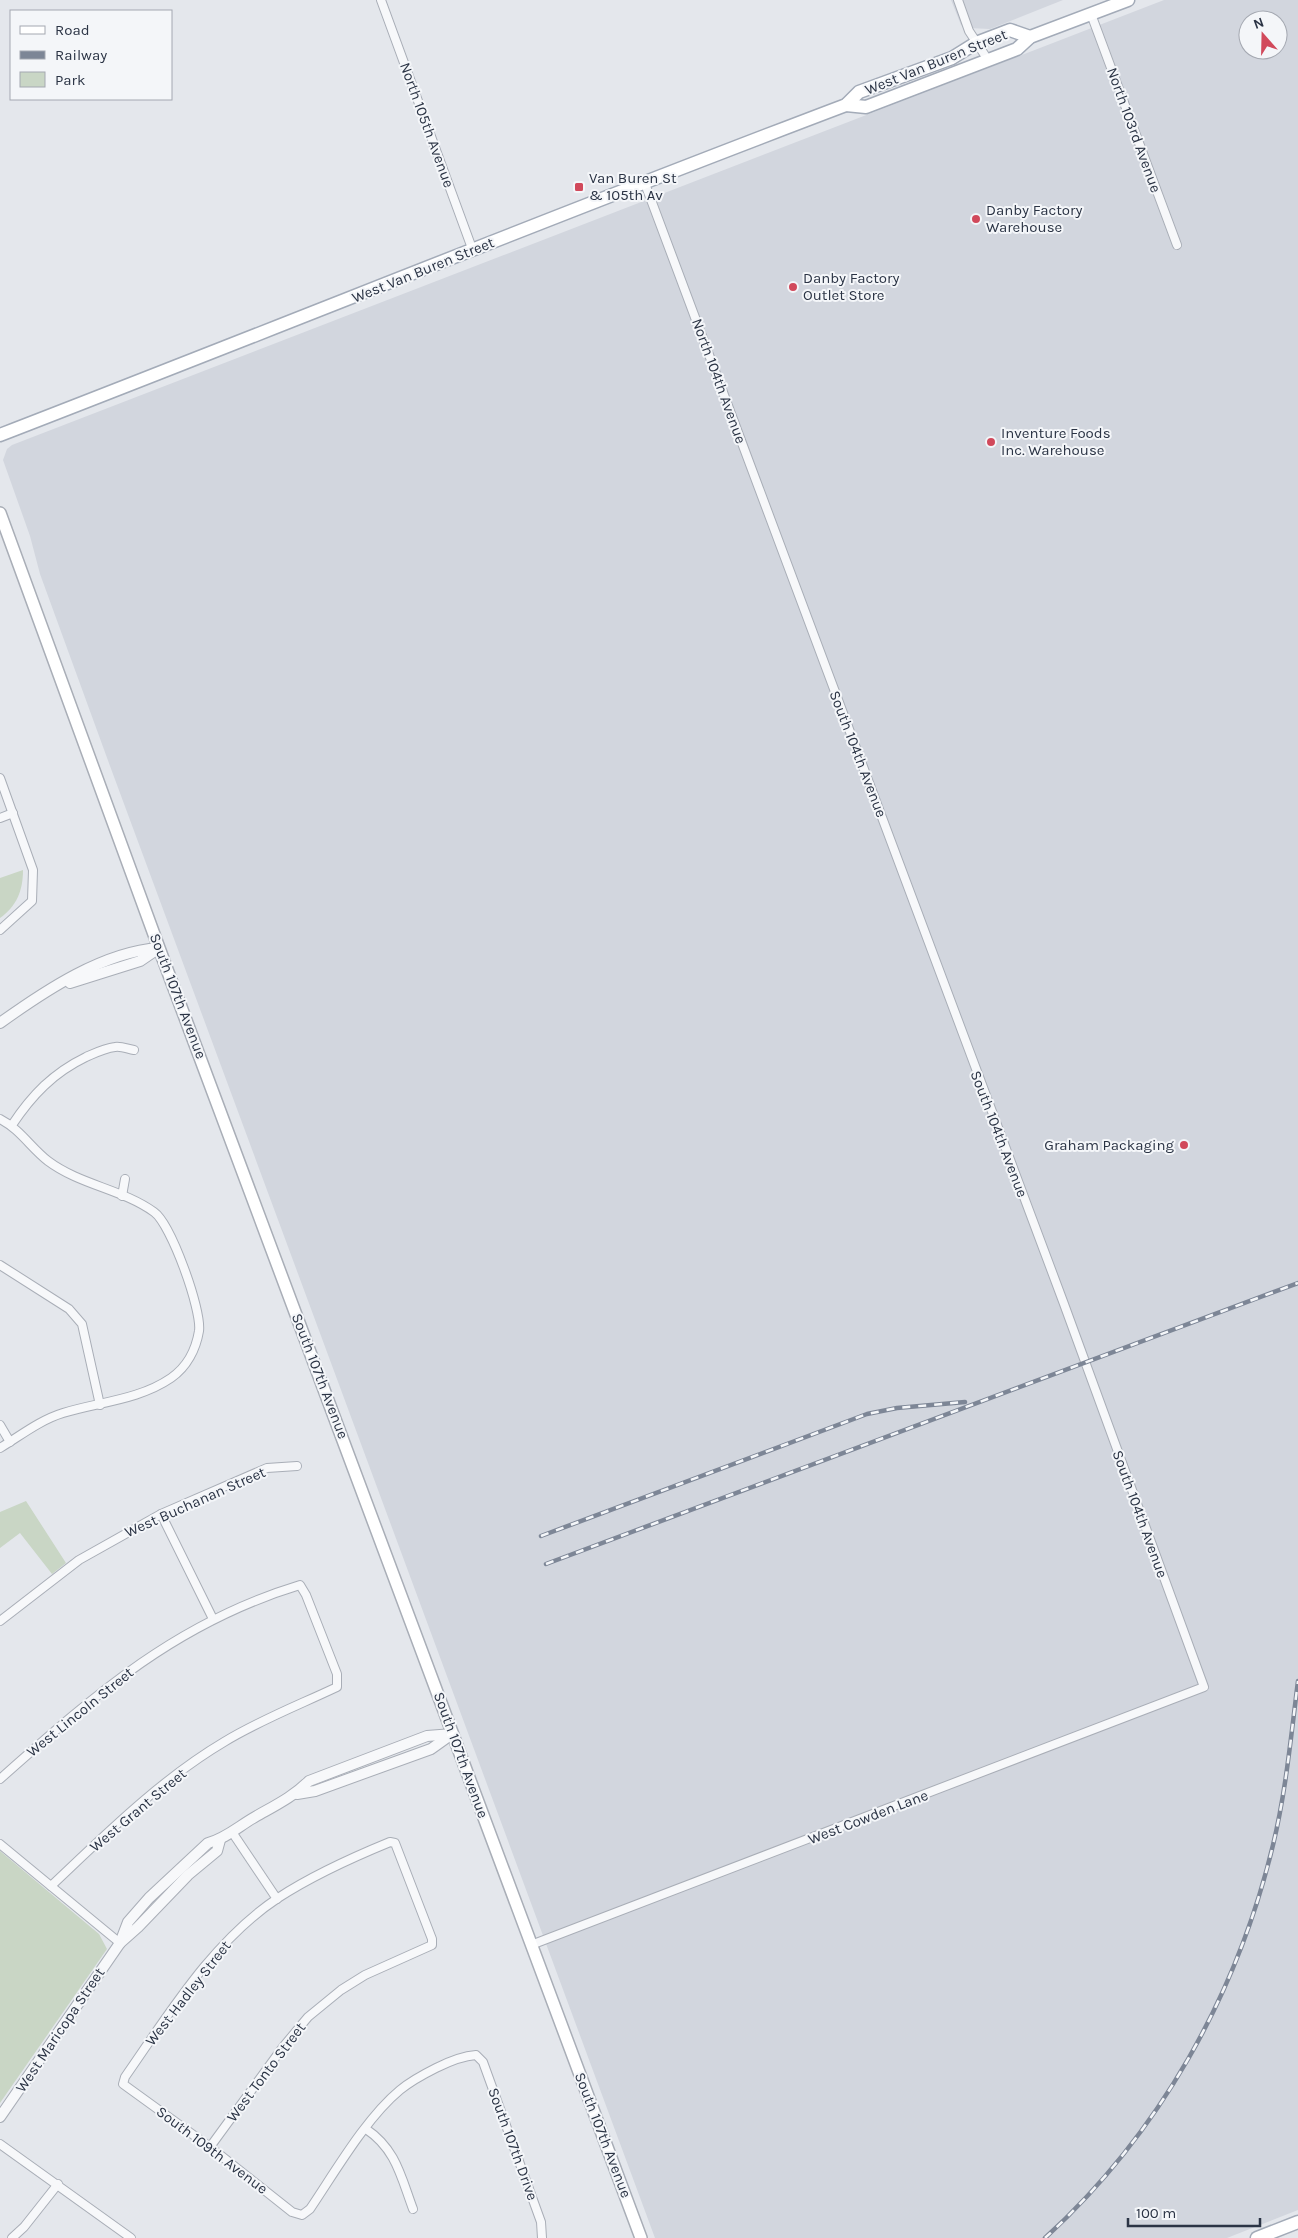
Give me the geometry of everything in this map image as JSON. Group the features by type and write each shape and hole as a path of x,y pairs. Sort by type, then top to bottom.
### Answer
{"main road":[{"name":"West Van Buren Street","path":"846,105 866,107 1017,49 1030,36 1128,0"},
{"name":"West Van Buren Street","path":"0,435 473,251 644,181 846,105 859,92 952,58 976,43 1010,30 1030,36"},
{"path":"907,91 915,81 956,65 976,43"},
{"name":"South 107th Avenue","path":"0,513 159,948 641,2238"},
{"path":"1257,2238 1298,2222"}],"street":[{"name":"North 105th Avenue","path":"381,0 473,251"},
{"path":"958,0 976,43 988,60"},
{"name":"North 103rd Avenue","path":"1091,14 1177,245"},
{"name":"North 104th Avenue","path":"644,181 793,582"},
{"name":"South 104th Avenue","path":"793,582 1064,1304 1204,1687"},
{"path":"0,778 33,870 32,901 0,930"},
{"path":"0,818 13,813"},
{"path":"0,1023 25,1005 103,961 135,950 159,948"},
{"path":"12,1125 23,1108 46,1082 64,1068 99,1050 116,1046 134,1050"},
{"path":"0,1119 12,1125 48,1161 83,1182 122,1196 155,1212 164,1224 176,1248 195,1302 200,1328 194,1353 171,1378 122,1399 61,1414 0,1448"},
{"path":"122,1196 126,1179"},
{"path":"0,1265 69,1309 82,1324 100,1405"},
{"path":"0,1425 10,1442"},
{"name":"West Buchanan Street","path":"0,1621 79,1560 161,1514 267,1468 297,1466"},
{"path":"161,1514 213,1619"},
{"name":"West Lincoln Street","path":"0,1780 108,1685 154,1653 213,1619 300,1585 306,1595 337,1674 337,1687"},
{"name":"West Grant Street","path":"51,1886 151,1795 186,1768 224,1742 337,1687"},
{"name":"West Cowden Lane","path":"531,1945 1204,1687"},
{"name":"West Maricopa Street","path":"0,2117 120,1943 188,1875 218,1851 220,1840 296,1794 309,1781 427,1736 453,1734"},
{"path":"232,1832 277,1899"},
{"name":"West Hadley Street","path":"123,2084 125,2077 195,1979 228,1940 277,1899 348,1859 390,1842 395,1843 432,1939 432,1945"},
{"path":"0,1844 120,1943"},
{"name":"West Tonto Street","path":"210,2147 283,2047 308,2017 341,1990 366,1975 432,1945"},
{"name":"South 107th Drive","path":"366,2129 391,2098 406,2085 442,2065 467,2056 476,2055 483,2062 541,2222 543,2237"},
{"name":"South 109th Avenue","path":"123,2084 210,2147 292,2212 302,2215 310,2209 366,2129"},
{"path":"366,2129 381,2139 392,2154 414,2209"},
{"path":"0,2144 131,2238"},
{"path":"12,2238 24,2227 58,2184"}],"shaded area":[{"path":"951,0 1063,0 990,29 969,28 961,25"},
{"path":"1164,0 1298,0 1298,2210 1227,2238 655,2238 40,574 30,536 3,460 7,449 12,445"}],"green space":[{"path":"23,870 22,884 18,897 11,908 0,918 0,878"},
{"path":"26,1501 66,1563 52,1574 20,1533 0,1548 0,1512"},
{"path":"0,1851 99,1934 107,1949 0,2103"}],"railway":[{"path":"546,1564 1298,1283"},
{"path":"541,1536 867,1414 897,1408 965,1402"},
{"path":"1045,2238 1086,2197 1124,2154 1158,2108 1188,2059 1215,2008 1238,1955 1258,1901 1273,1845 1285,1784 1298,1681"}],"place":[{"name":"Van Buren St & 105th Av","path":"579,187"},
{"name":"Danby Factory Warehouse","path":"976,219"},
{"name":"Danby Factory Outlet Store","path":"793,287"},
{"name":"Inventure Foods Inc. Warehouse","path":"991,442"},
{"name":"Graham Packaging","path":"1184,1145"}]}
